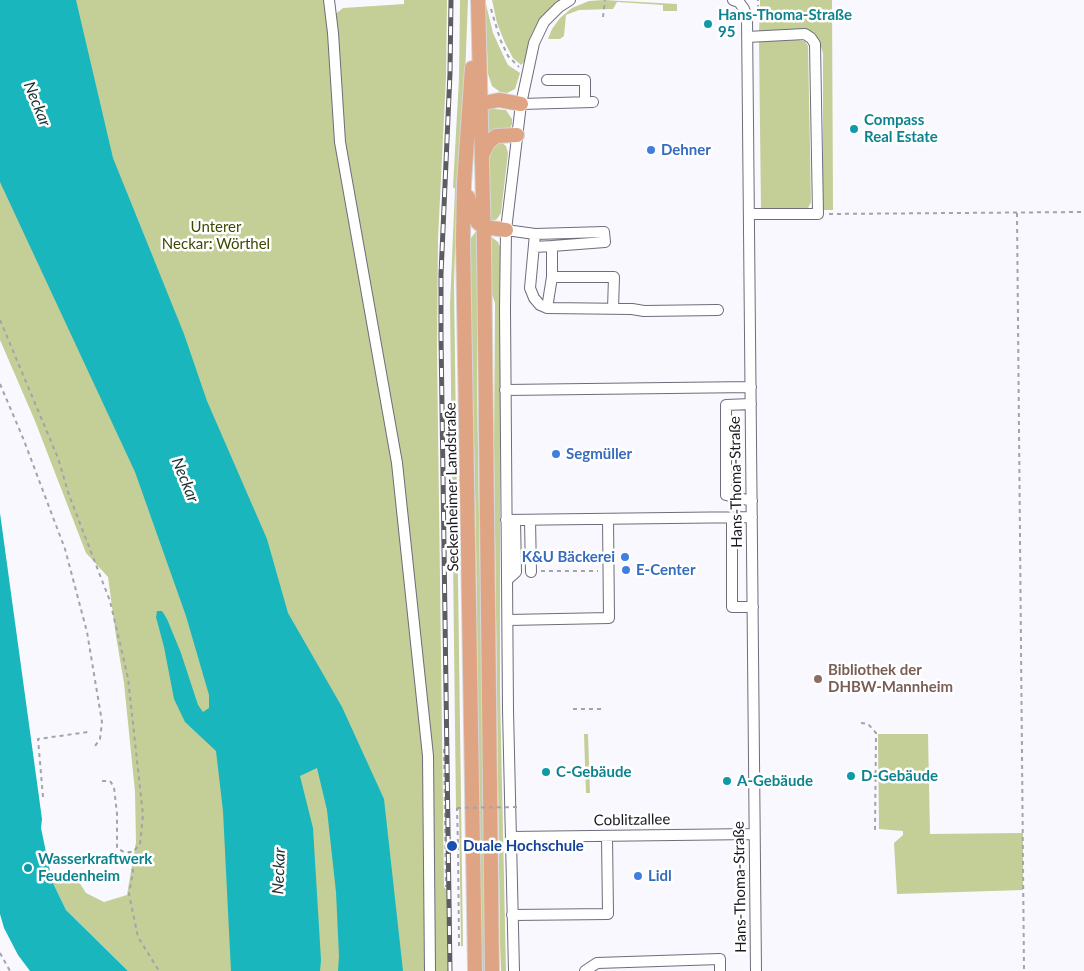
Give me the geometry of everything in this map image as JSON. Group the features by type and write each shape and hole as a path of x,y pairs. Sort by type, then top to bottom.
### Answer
{"main road":[{"name":"Seckenheimer Landstraße","path":"475,971 463,281 464,184 474,105 480,75 482,3"},
{"name":"Seckenheimer Landstraße","path":"482,3 474,36 474,105 481,156 484,227 492,971"},
{"path":"480,75 499,100"},
{"path":"474,105 499,100 521,104"},
{"path":"481,156 488,143 496,136 517,135"},
{"path":"464,184 472,212 478,223 484,227 506,230"}],"street":[{"path":"329,0 333,32 340,142 397,463 428,756 430,971"},
{"path":"514,971 507,580 510,520 506,390 506,230 521,104 534,43 544,22 559,7 570,0"},
{"name":"Hans-Thoma-Straße","path":"733,0 739,2 747,18 756,971"},
{"path":"747,37 806,34 815,44 818,214 750,214"},
{"path":"521,104 589,102 585,80 547,80"},
{"path":"506,230 534,234 604,232 605,242 534,246"},
{"path":"534,234 530,288 534,298 540,305 547,308 613,308 644,311 718,310"},
{"path":"547,308 552,277 552,246"},
{"path":"552,277 614,277 613,308"},
{"path":"506,390 751,387"},
{"path":"751,404 726,405 726,495 752,501"},
{"path":"732,517 732,607 753,607"},
{"path":"510,520 752,517"},
{"path":"508,620 609,618 608,519"},
{"path":"530,520 532,572"},
{"name":"Coblitzallee","path":"511,837 754,834"},
{"path":"512,915 608,914 607,836"},
{"path":"585,971 597,963 720,959 720,971"}],"path":[{"path":"603,17 605,0"},
{"path":"482,3 512,62 528,69"},
{"path":"818,214 1084,212"},
{"path":"1017,213 1024,971"},
{"path":"0,320 58,458 69,495 110,601 128,678 133,712 143,816 140,844 137,849 129,853 117,848 117,814 114,788 110,782 98,781"},
{"path":"0,384 23,438 65,549 87,632 102,722 100,740 95,746"},
{"path":"532,572 608,570"},
{"path":"573,710 601,709"},
{"path":"861,723 868,724 876,733 875,832"},
{"path":"43,796 38,739 88,732"},
{"path":"444,749 446,887"},
{"path":"459,946 457,808 520,807"},
{"path":"445,846 458,846"},
{"path":"129,853 133,871 129,894 138,937 159,971"},
{"path":"0,953 10,971"}],"green space":[{"name":"Unterer Neckar: Wörthel","path":"0,0 326,0 333,16 343,8 404,4 404,0 447,0 446,77 438,239 437,349 444,887 447,890 448,971 128,971 66,910 52,881 75,876 86,893 104,902 127,895 136,842 135,792 124,683 108,577 86,553 35,421 0,340"},
{"path":"460,0 468,0 454,284 463,946 461,946 459,810 456,810 450,305 455,189 453,187 459,78"},
{"path":"485,0 493,33 504,57 508,65 520,73 515,89 507,93 500,92 492,86 488,74"},
{"path":"492,0 560,0 539,21 530,38 525,61 521,65 513,58 505,43 497,23"},
{"path":"604,0 677,4 677,11 663,11 663,5 617,2 613,9 579,10 566,15 564,36 560,39 548,39 560,18 572,8 589,1"},
{"path":"760,0 832,0 833,210 823,210 823,53 820,44 815,35 759,33"},
{"path":"759,41 805,41 808,46 811,202 808,208 802,210 761,210"},
{"path":"482,108 506,110 512,119 510,129 483,141"},
{"path":"494,142 501,142 506,146 508,153 501,213 497,219 490,222 488,156"},
{"path":"477,230 477,386 486,971 481,971 471,298 471,238"},
{"path":"490,236 498,242 500,247 500,692 506,971 501,971 500,944 494,447 495,303 491,291"},
{"path":"584,734 588,734 590,793 586,793"},
{"path":"878,734 928,734 930,834 1023,833 1023,890 897,894 894,843 903,835 903,831 879,829"}],"water":[{"name":"Neckar","path":"0,0 76,0 113,158 184,334 207,401 267,539 288,613 342,707 384,799 403,971 338,971 336,892 327,810 317,768 300,776 313,828 321,960 320,971 231,971 223,811 216,751 185,722 174,699 156,617 157,611 162,611 167,619 181,653 198,705 203,712 209,708 209,695 186,616 135,472 0,182"},
{"path":"0,513 42,819 41,828 52,881 66,910 128,971 30,971 18,955 4,928 0,914"}],"railway":[{"path":"450,971 441,274 450,73 451,0"}],"place":[{"name":"Hans-Thoma-Straße 95","path":"708,24"},
{"name":"Compass Real Estate","path":"854,129"},
{"name":"Dehner","path":"651,150"},
{"name":"Segmüller","path":"556,454"},
{"name":"K&U Bäckerei","path":"625,557"},
{"name":"E-Center","path":"626,570"},
{"name":"Bibliothek der DHBW-Mannheim","path":"818,679"},
{"name":"C-Gebäude","path":"546,772"},
{"name":"D-Gebäude","path":"851,776"},
{"name":"A-Gebäude","path":"727,781"},
{"name":"Duale Hochschule","path":"452,846"},
{"name":"Wasserkraftwerk Feudenheim","path":"28,868"},
{"name":"Lidl","path":"638,876"}]}
